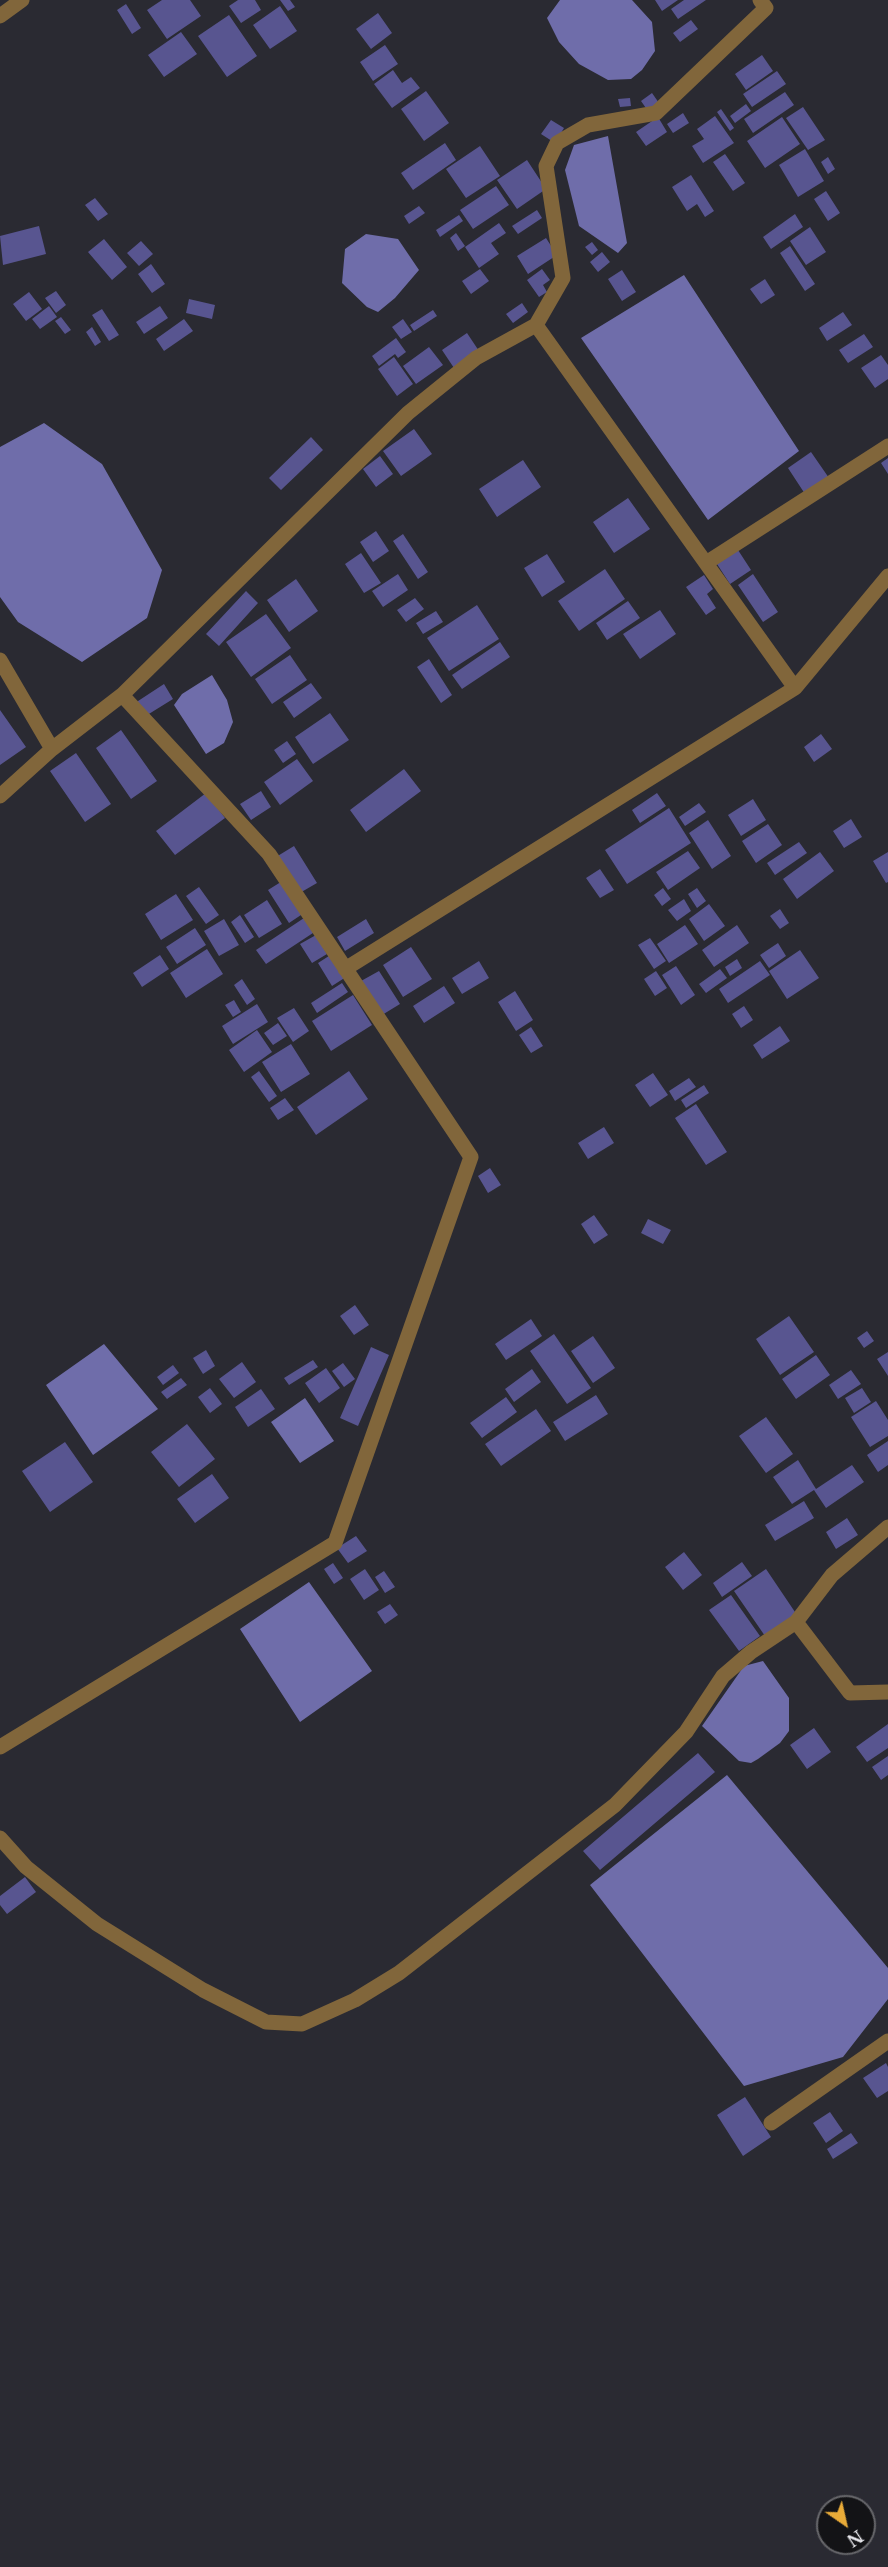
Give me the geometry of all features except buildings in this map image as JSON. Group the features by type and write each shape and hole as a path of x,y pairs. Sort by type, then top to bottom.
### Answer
{"street":[{"path":"0,16 22,0"},
{"path":"0,796 52,750 122,695 408,413 476,358 536,325 563,278 546,166 557,143 588,125 656,113 766,8 760,0"},
{"path":"536,325 795,688"},
{"path":"706,563 888,446"},
{"path":"345,969 795,688 888,576"},
{"path":"0,660 52,750"},
{"path":"0,1747 335,1543 471,1157 269,854 122,695"},
{"path":"0,1838 26,1867 97,1924 203,1990 266,2022 302,2024 355,2000 399,1973 615,1805 686,1731 723,1676 751,1652 795,1622 832,1575 888,1527"},
{"path":"795,1622 850,1694 888,1692"},
{"path":"771,2123 888,2041"}],"shaded area":[{"path":"560,0 632,0 652,22 655,51 642,70 631,79 608,80 579,64 559,42 547,18"},
{"path":"608,136 627,243 618,253 579,226 565,170 574,145"},
{"path":"366,234 398,239 419,270 395,298 378,312 367,307 342,283 345,249"},
{"path":"684,275 799,451 708,520 581,338"},
{"path":"44,423 102,464 162,570 147,618 82,662 18,622 0,597 0,447"},
{"path":"212,675 227,700 233,722 224,743 206,754 174,705 182,694"},
{"path":"104,1344 158,1409 93,1455 46,1385"},
{"path":"305,1398 334,1441 300,1463 271,1422"},
{"path":"309,1582 372,1671 300,1722 240,1629"},
{"path":"763,1661 789,1698 789,1731 780,1743 758,1759 751,1763 739,1761 702,1726 744,1666"},
{"path":"727,1775 888,1968 888,1999 843,2057 744,2086 590,1885"}]}
